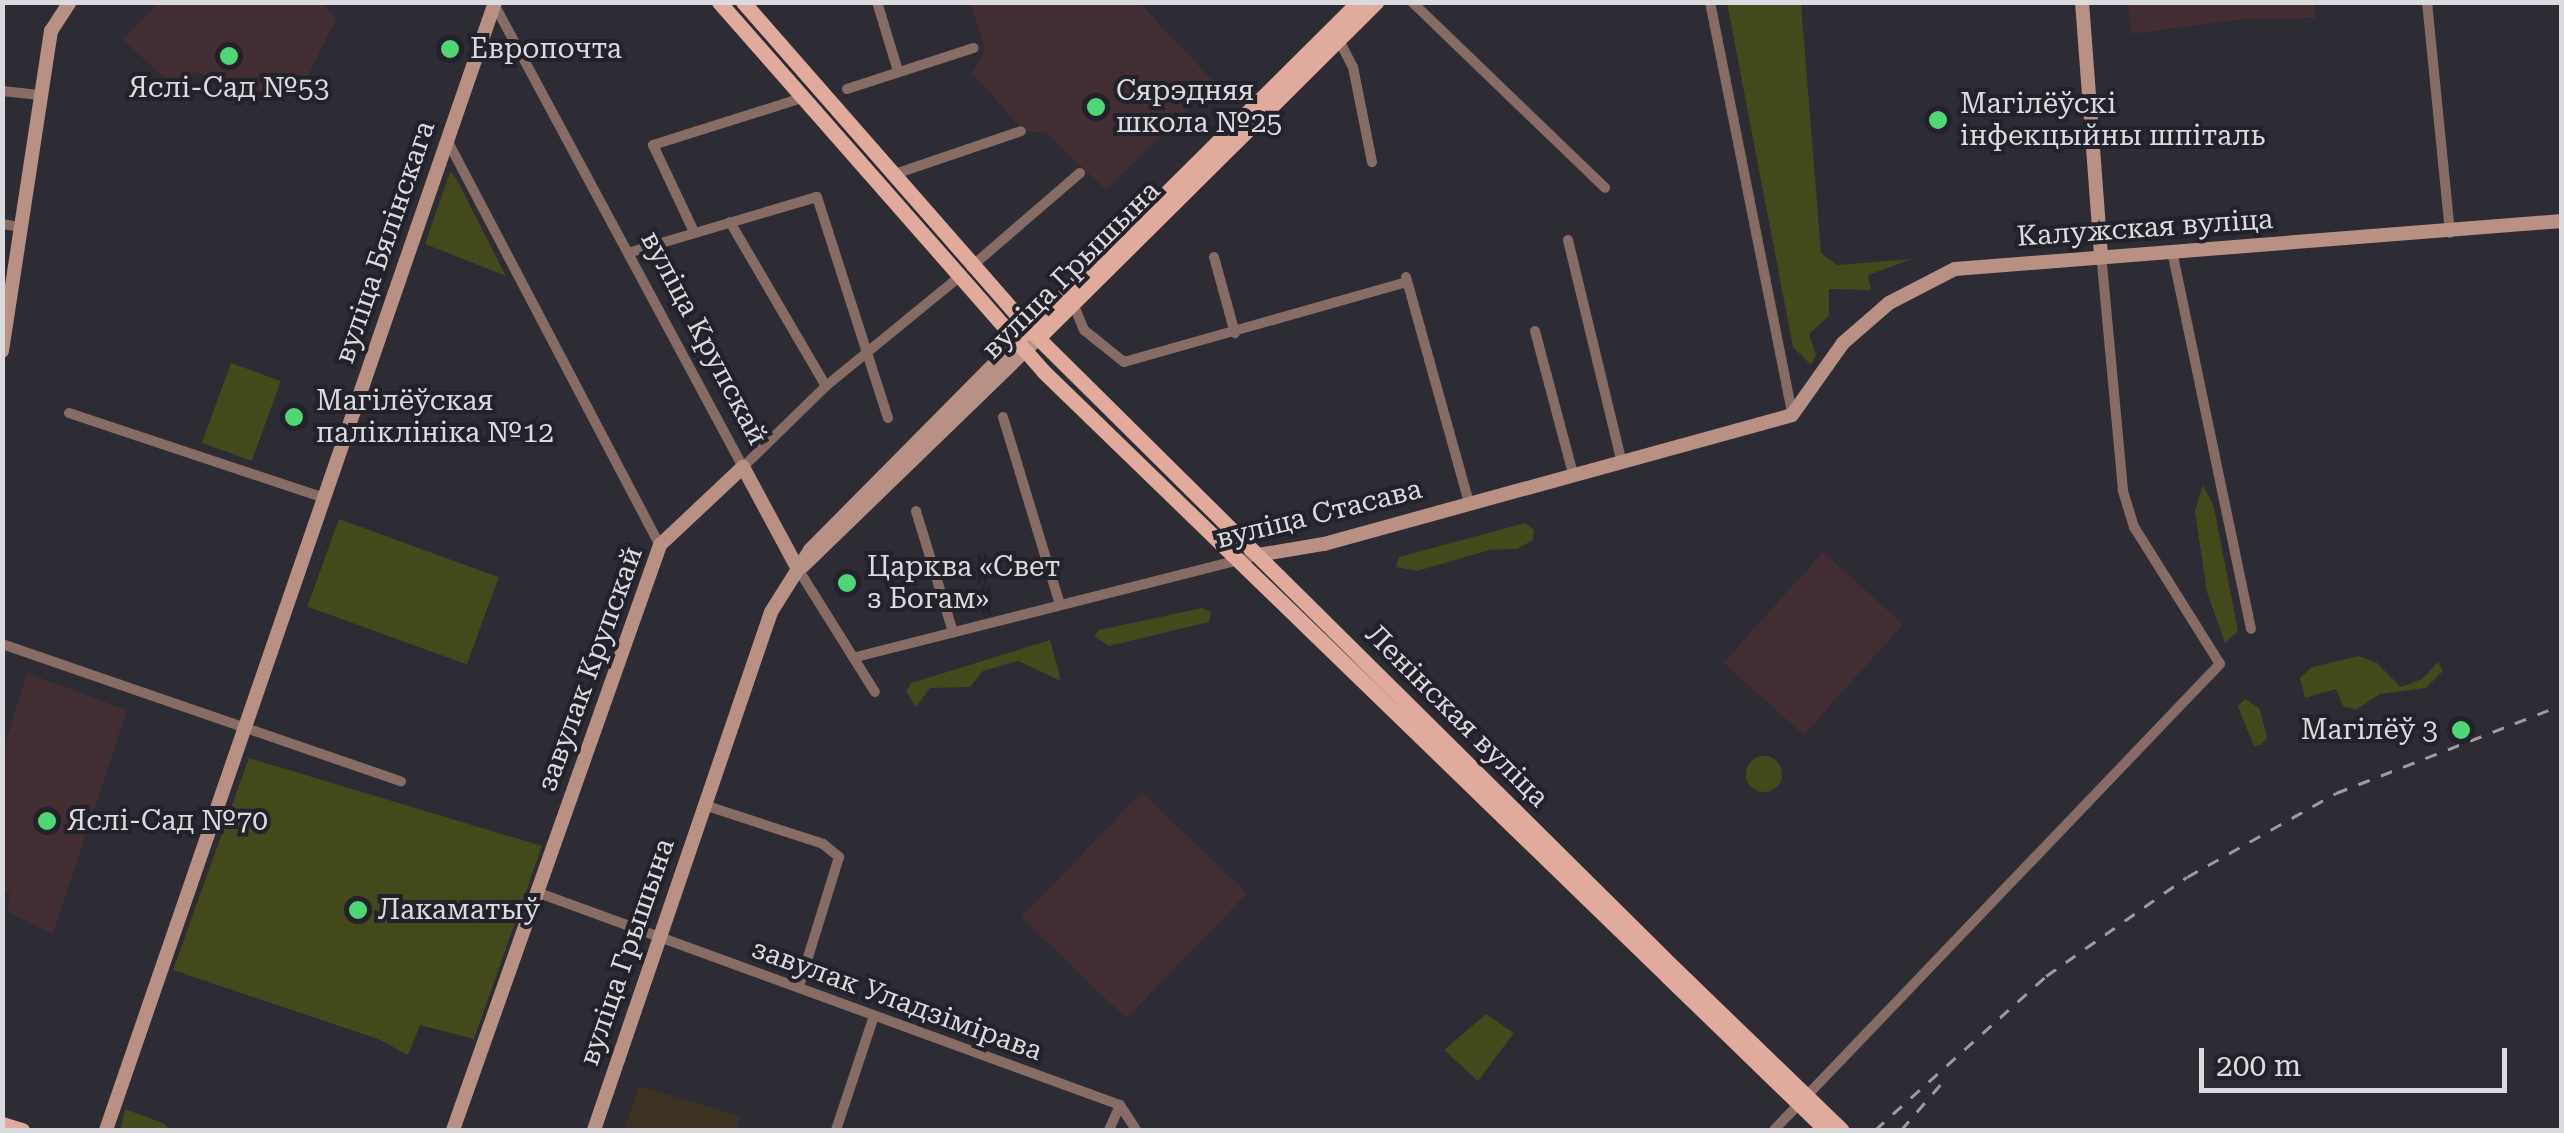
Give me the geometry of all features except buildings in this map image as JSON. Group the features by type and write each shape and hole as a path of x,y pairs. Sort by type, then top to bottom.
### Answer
{"main road":[{"path":"2,351 50,31 70,2"},
{"path":"719,2 964,273 1034,333"},
{"path":"742,2 892,175 1020,347"},
{"name":"вуліца Грышына","path":"594,1130 771,612 798,569 819,557 1358,2"},
{"name":"вуліца Грышына","path":"1034,333 1073,303 1376,2"},
{"path":"2082,2 2100,254"},
{"name":"вуліца Бялінскага","path":"106,1130 494,3"},
{"name":"Калужская вуліца","path":"1792,415 1843,343 1928,278 1954,269 2100,254 2450,233 2562,221"},
{"name":"Ленінская вуліца","path":"1034,333 1250,557 1826,1130"},
{"name":"Ленінская вуліца","path":"1020,347 1250,557"},
{"name":"вуліца Стасава","path":"1250,557 1324,544 1792,415"},
{"name":"завулак Крупскай","path":"453,1130 660,545 743,466"},
{"name":"вуліца Крупскай","path":"743,466 798,569"},
{"name":"Ленінская вуліца","path":"1670,972 1842,1130"},
{"path":"2,1124 22,1130"}],"street":[{"path":"877,2 897,68"},
{"path":"1412,2 1605,188"},
{"path":"1710,2 1792,415"},
{"path":"2427,2 2450,233"},
{"name":"вуліца Крупскай","path":"494,3 743,466"},
{"path":"1339,40 1353,67 1372,162"},
{"path":"847,89 897,68 973,48"},
{"path":"2,91 40,96"},
{"path":"694,232 654,146 802,98"},
{"path":"892,175 1021,131"},
{"path":"447,140 660,545"},
{"name":"завулак Крупскай","path":"743,466 826,386 1080,173"},
{"path":"631,252 816,197 888,418"},
{"path":"730,222 826,386"},
{"path":"2,224 20,226"},
{"path":"1568,240 1622,463"},
{"path":"2172,252 2251,629"},
{"path":"1774,1130 2220,664 2134,527 2122,490 2100,254"},
{"path":"1214,257 1235,333"},
{"path":"1073,303 1084,330 1124,362 1235,333 1406,279 1468,502"},
{"path":"1534,331 1573,474"},
{"path":"70,413 322,497"},
{"path":"1004,416 1060,604"},
{"path":"916,511 954,632"},
{"name":"вуліца Стасава","path":"856,657 1250,557"},
{"name":"вуліца Крупскай","path":"798,569 875,692"},
{"path":"2,644 402,781"},
{"path":"704,805 823,844 839,857 799,986"},
{"name":"завулак Уладзімірава","path":"538,893 1120,1105"},
{"path":"836,1130 874,1016"},
{"path":"1109,1130 1120,1105"},
{"path":"1120,1105 1136,1130"}],"shaded area":[{"name":"Яслі-Сад №53","path":"158,2 323,3 336,19 299,94 258,94 195,72 177,89 123,40"},
{"name":"Сярэдняя школа №25","path":"971,3 1140,3 1215,83 1106,190 1046,133 1024,131 972,73 985,51"},
{"path":"2128,3 2314,3 2316,18 2245,19 2131,34"},
{"path":"1823,552 1903,624 1804,735 1723,663"},
{"name":"Яслі-Сад №70","path":"27,673 127,710 53,934 8,912 9,892 3,890 3,751"},
{"path":"1142,792 1247,893 1126,1019 1021,917"},
{"path":"639,1086 740,1116 736,1130 624,1130"}],"green space":[{"path":"1727,3 1801,3 1821,253 1837,265 1912,259 1868,275 1871,290 1829,289 1829,316 1809,334 1816,355 1811,365 1793,347"},
{"path":"450,172 456,178 506,276 425,244"},
{"path":"231,363 281,381 252,461 202,443"},
{"path":"2203,485 2214,507 2238,631 2225,643 2207,592 2195,511"},
{"path":"339,519 499,577 467,665 307,606"},
{"path":"1525,523 1534,530 1533,540 1517,549 1490,550 1417,571 1396,567 1399,557"},
{"path":"1202,608 1211,612 1209,622 1109,646 1094,636 1099,630"},
{"path":"1050,640 1061,681 1018,661 983,671 970,687 930,688 916,707 906,691 911,683"},
{"path":"2359,656 2377,663 2401,687 2422,679 2438,662 2443,671 2426,688 2380,694 2355,710 2343,706 2336,689 2305,698 2300,678 2312,667"},
{"path":"2245,699 2260,709 2267,738 2261,745 2254,746 2238,706"},
{"path":"1764,756 1777,761 1782,774 1777,787 1764,792 1751,787 1746,774 1751,761"},
{"name":"Лакаматыў","path":"249,758 542,846 474,1039 420,1025 408,1055 378,1039 173,970"},
{"path":"1486,1014 1514,1033 1478,1081 1444,1050"},
{"path":"125,1109 163,1123 170,1130 120,1130"}],"railway":[{"path":"1875,1130 2046,976 2187,877 2336,793 2562,705"},
{"path":"1901,1130 1940,1085"}],"place":[{"name":"Европочта","path":"450,49"},
{"name":"Яслі-Сад №53","path":"229,56"},
{"name":"Сярэдняя школа №25","path":"1096,107"},
{"name":"Магілёўскі інфекцыйны шпіталь","path":"1938,120"},
{"name":"Магілёўская паліклініка №12","path":"294,417"},
{"name":"Царква «Свет з Богам»","path":"847,583"},
{"name":"Магілёў 3","path":"2461,730"},
{"name":"Яслі-Сад №70","path":"47,821"},
{"name":"Лакаматыў","path":"358,910"}]}
